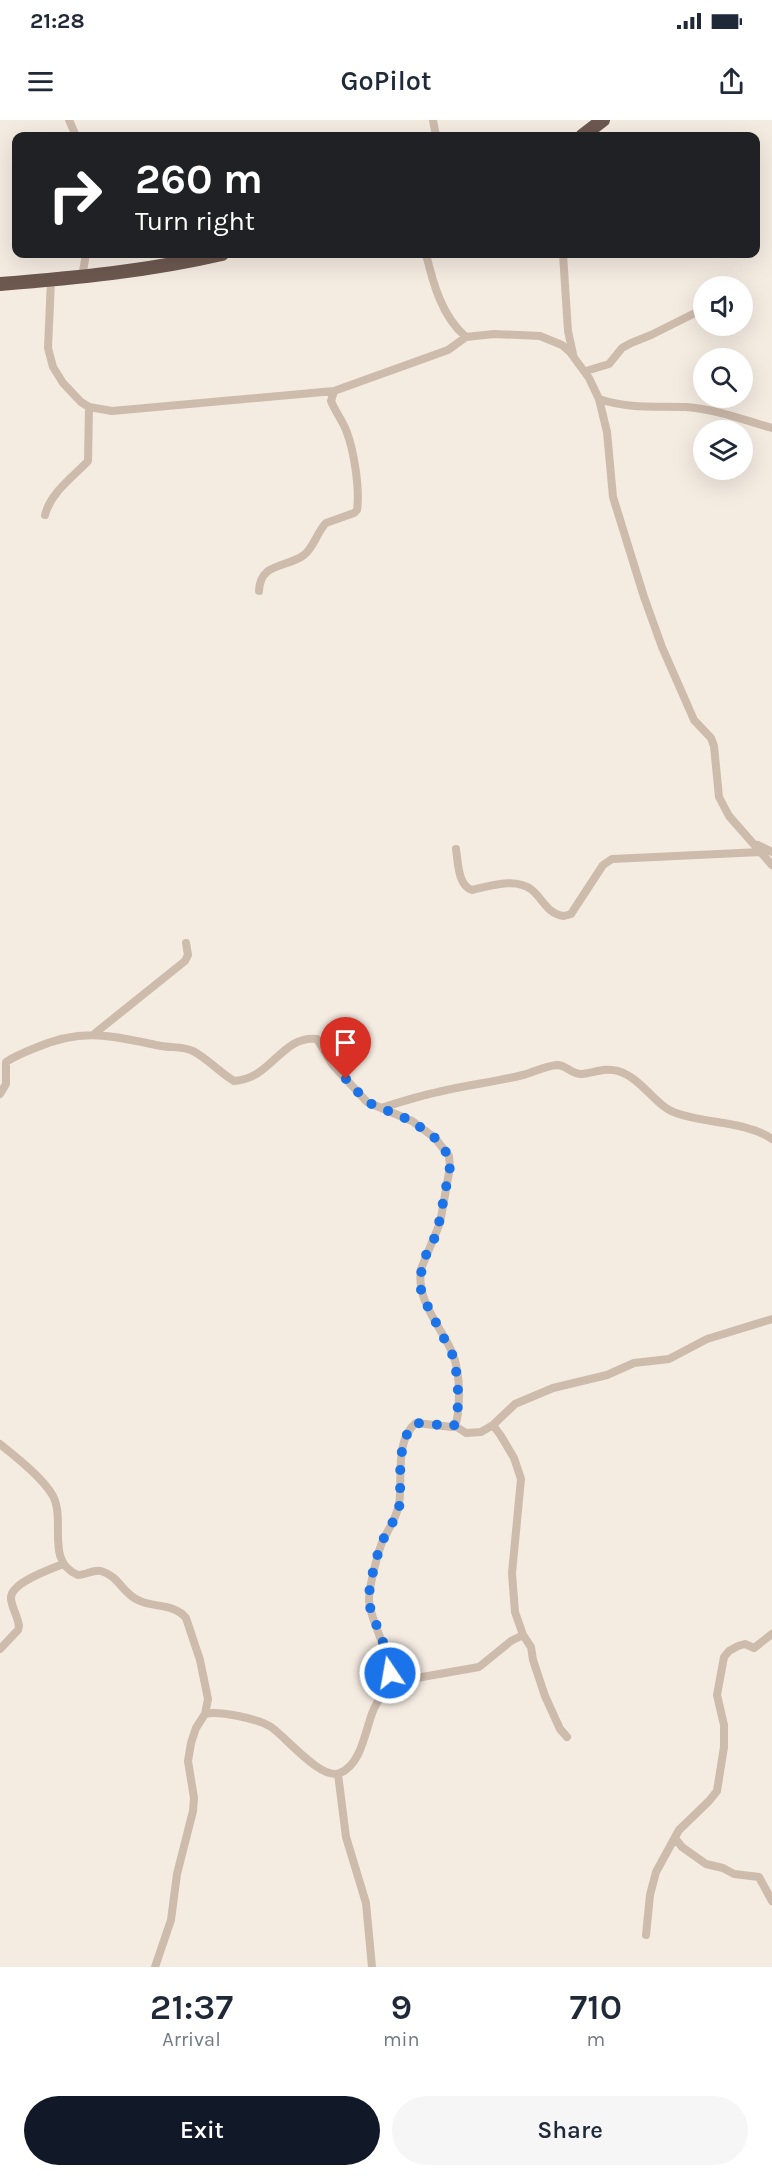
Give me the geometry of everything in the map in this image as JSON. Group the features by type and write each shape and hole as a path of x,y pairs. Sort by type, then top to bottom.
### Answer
{"highway":[{"path":"587,132 603,120"},
{"path":"0,284 82,277 180,264 205,258"}],"street":[{"path":"82,277 85,258"},
{"path":"427,258 440,301 460,332 466,337"},
{"path":"563,258 568,331 573,355"},
{"path":"51,280 49,359 63,383 81,402 112,411 334,391 448,350 466,337 494,334 533,335 562,345 586,371 598,399 607,432 613,497 644,597 669,665 694,720 711,738 714,746 719,797 729,816 772,865"},
{"path":"586,371 609,364 622,348 693,314"},
{"path":"259,591 259,584 265,573 280,564 303,556 312,547 326,523 357,510 356,477 351,448 346,429 331,401 334,391"},
{"path":"598,399 620,405 713,411 772,428"},
{"path":"45,515 48,503 88,461 89,406"},
{"path":"753,842 772,852"},
{"path":"456,849 462,882 468,889 514,884 525,886 533,891 549,910 564,916 571,914 603,865 612,860 761,852"},
{"path":"94,1034 185,961 188,955 186,943"},
{"path":"0,1094 6,1084 6,1062 62,1037 94,1034 187,1049 234,1080 259,1073 281,1052 303,1039 317,1038 332,1064 359,1095 367,1102 412,1121 435,1138 449,1156 450,1167 440,1223 421,1269 420,1287 455,1360 459,1401 454,1426"},
{"path":"380,1108 437,1092 524,1075 559,1065 566,1066 576,1074 620,1071 648,1089 668,1110 710,1122 744,1126 772,1139"},
{"path":"205,1714 216,1712 264,1723 272,1727 300,1754 328,1773 338,1774 345,1770 357,1755 373,1712 388,1683 390,1673 370,1608 369,1597 380,1548 396,1516 400,1502 399,1479 404,1445 410,1427 416,1423 454,1426 460,1431 474,1433 493,1425 515,1404 553,1388 607,1375 634,1363 669,1359 707,1339 772,1319"},
{"path":"493,1425 514,1458 521,1479 512,1573 515,1611 523,1635 531,1647 536,1672 560,1729 567,1737"},
{"path":"0,1444 16,1456 54,1497 57,1507 58,1549 63,1564 78,1575 102,1571 119,1581 134,1599 181,1613 186,1618 200,1660 207,1688 205,1714 196,1728 189,1761 194,1811 177,1874 171,1920 155,1967"},
{"path":"0,1649 19,1626 11,1598 13,1591 34,1576 63,1564"},
{"path":"646,1935 650,1895 656,1872 679,1830 710,1801 717,1791 724,1747 724,1725 717,1695 724,1657 738,1646 745,1644 754,1648 772,1634"},
{"path":"388,1683 479,1666 502,1647 523,1635"},
{"path":"338,1774 346,1838 366,1903 372,1967"},
{"path":"675,1838 682,1847 706,1864 723,1868 734,1874 759,1877 772,1901"}],"route":[{"path":"346,1079 367,1102 412,1121 435,1138 449,1156 450,1167 440,1223 421,1269 420,1287 431,1315 455,1360 459,1388 457,1418 452,1427 416,1423 410,1427 404,1445 399,1479 400,1502 396,1516 380,1548 369,1597 370,1608 386,1651 390,1673"}]}
